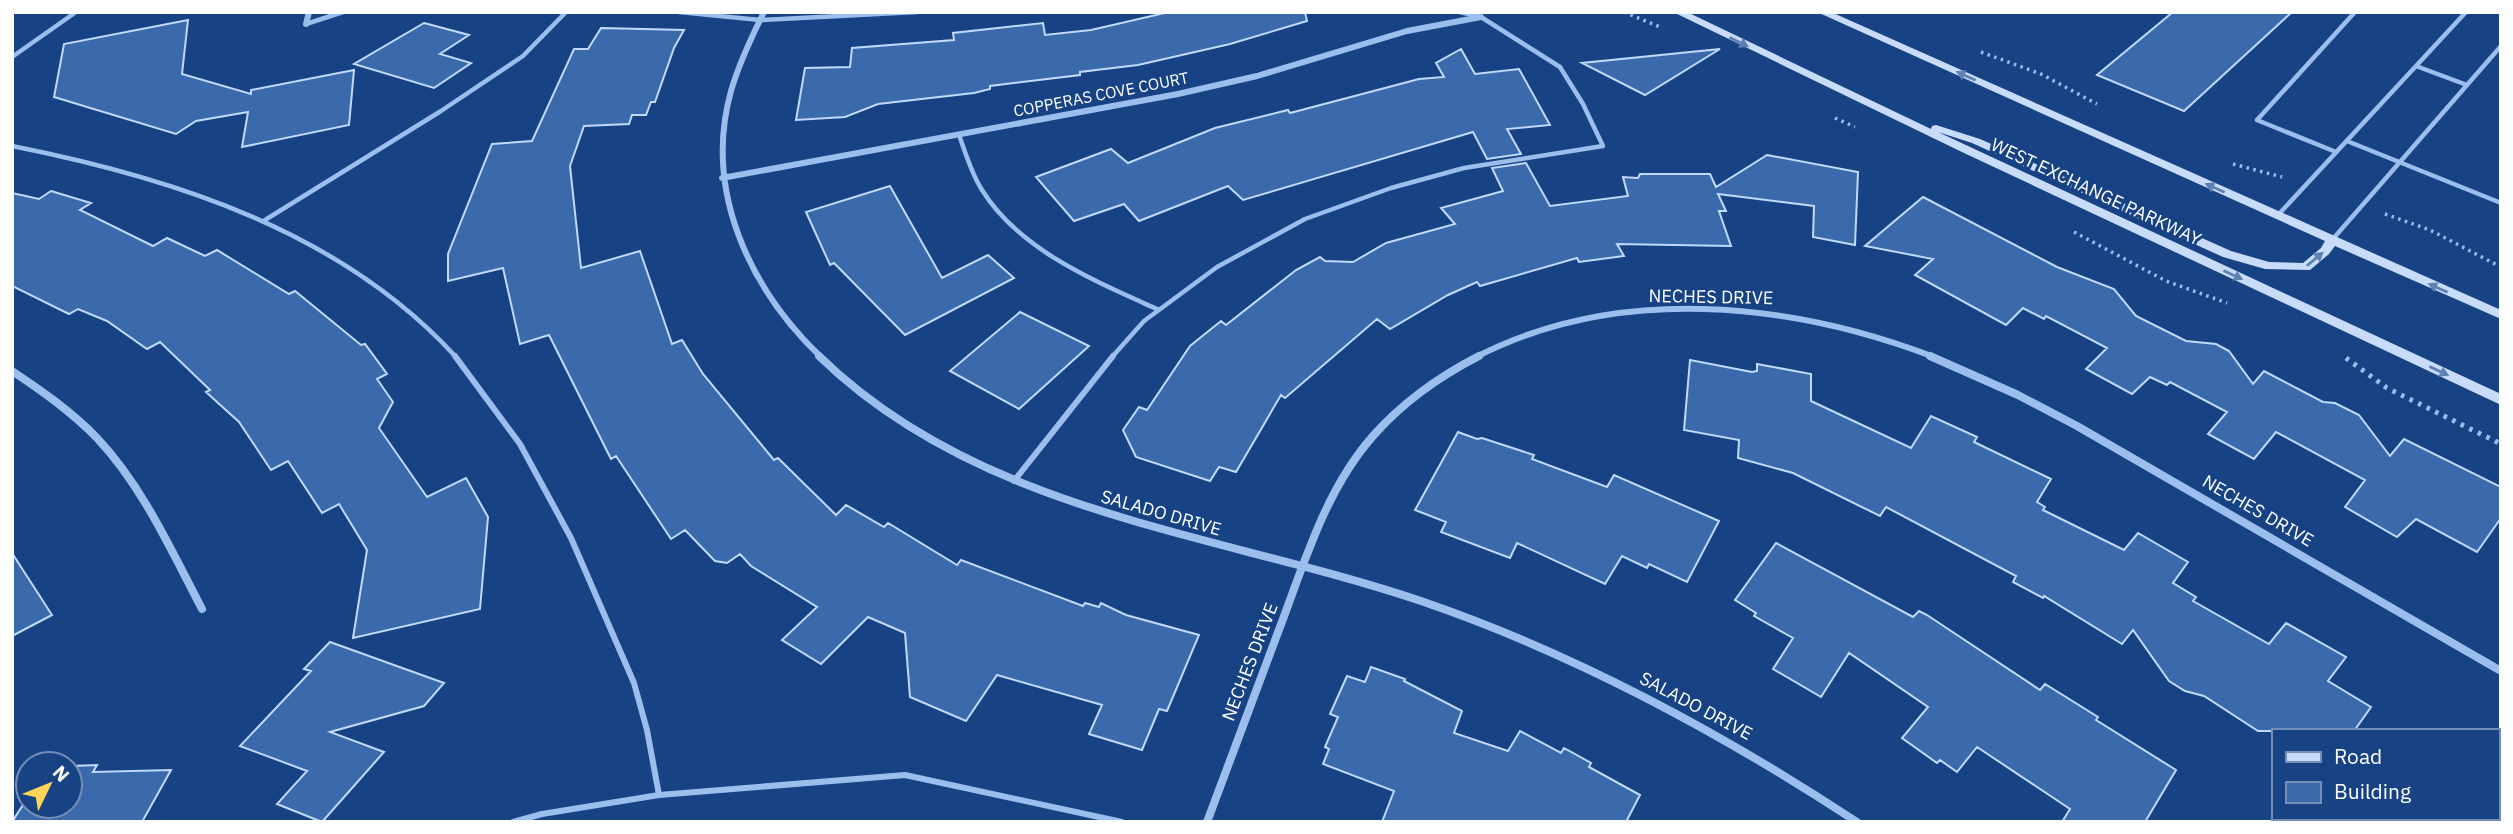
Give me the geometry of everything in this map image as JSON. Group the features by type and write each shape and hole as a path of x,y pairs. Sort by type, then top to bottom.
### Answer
{"main road":[{"name":"WEST EXCHANGE PARKWAY","path":"1678,12 2501,400"},
{"path":"1822,12 2501,316"},
{"path":"1888,113 1976,141 2227,254 2269,266 2306,267 2325,251 2332,240"}],"street":[{"path":"306,24 309,12"},
{"name":"SALADO DRIVE","path":"762,16 734,76 725,113 722,178 745,257 766,297 791,330 863,394 912,430 1014,481 1108,516 1303,566 1419,601 1559,655 1714,732 1857,822"},
{"name":"COPPERAS COVE COURT","path":"722,178 1191,92 1270,73 1407,31 1481,17"},
{"name":"NECHES DRIVE","path":"1207,822 1303,566 1338,488 1371,438 1421,391 1448,372 1503,344 1578,320 1628,312 1674,309 1780,313 1833,323 1885,338 1947,361 2015,393 2318,563 2501,671"},
{"path":"12,371 79,421 111,455 145,504 202,609"}],"lane":[{"path":"12,57 76,12"},
{"path":"306,24 343,12"},
{"path":"265,220 441,111 523,56 566,12"},
{"path":"679,12 837,18 917,12"},
{"path":"1014,481 1098,373 1144,321 1217,267 1318,215 1391,188 1464,168 1603,146 1583,104 1560,67 1481,17 1460,12"},
{"path":"2336,152 2257,120 2355,12"},
{"path":"2278,216 2466,12"},
{"path":"2332,240 2501,46"},
{"path":"2416,66 2467,85"},
{"path":"959,135 984,193 1014,227 1071,269 1159,310"},
{"path":"2347,141 2501,203"},
{"path":"12,146 148,176 214,198 265,220 324,252 374,285 430,329 464,367 500,415 569,532 629,668 650,744 659,795"},
{"path":"513,822 542,814 659,795 905,775 1122,822"}],"path":[{"path":"2381,212 2430,230 2501,267"}],"building":[{"path":"1169,12 1305,12 1307,21 1230,44 1138,65 990,86 990,89 974,93 878,104 845,117 796,120 805,68 850,67 852,48 954,40 953,33 1043,23 1045,35 1091,30"},
{"path":"2173,12 2292,12 2184,111 2097,75"},
{"path":"188,20 182,74 251,94 251,90 354,70 349,125 242,147 248,112 196,121 176,134 54,97 64,44"},
{"path":"424,23 469,35 440,54 471,63 434,88 354,64"},
{"path":"601,28 684,30 674,48 655,102 651,102 646,115 632,115 629,124 584,126 570,166 581,268 640,251 672,344 682,340 703,374 774,460 778,458 836,515 846,505 884,527 888,523 957,565 961,560 1083,606 1085,603 1099,607 1101,603 1126,615 1199,635 1167,711 1159,709 1142,750 1089,734 1102,705 997,675 966,721 910,697 905,633 868,617 821,664 782,640 817,607 751,566 740,554 727,563 715,561 685,530 671,539 616,456 611,459 549,335 520,344 503,268 448,281 448,254 492,144 532,141 574,49 588,49"},
{"path":"1461,49 1475,74 1519,69 1550,125 1507,129 1521,154 1487,159 1473,132 1243,200 1228,186 1139,221 1124,204 1074,221 1036,177 1111,149 1128,163 1215,128 1288,110 1290,113 1419,79 1444,77 1436,63"},
{"path":"1720,49 1645,95 1582,63"},
{"path":"1767,155 1858,172 1855,245 1813,237 1814,206 1718,194 1726,211 1719,211 1731,246 1617,244 1624,256 1579,262 1577,258 1480,286 1477,282 1448,295 1390,329 1377,319 1285,398 1281,395 1236,472 1219,467 1210,481 1136,457 1123,430 1139,407 1147,410 1190,346 1221,321 1226,325 1296,270 1320,257 1325,261 1353,262 1386,243 1455,224 1441,208 1503,191 1492,168 1526,163 1550,206 1628,196 1623,177 1638,178 1640,174 1710,174 1716,187"},
{"path":"890,186 942,278 988,255 1014,278 905,335 834,263 830,265 806,212"},
{"path":"51,191 91,203 80,210 153,246 167,238 205,256 217,250 289,294 295,291 361,345 365,344 387,374 377,379 393,402 379,428 427,497 466,478 488,517 480,609 353,638 367,550 339,504 322,513 288,461 271,470 239,422 206,392 210,390 160,342 147,349 107,321 78,309 69,314 12,286 12,193 39,199"},
{"path":"1923,197 2057,267 2114,289 2136,316 2186,341 2216,344 2229,351 2253,384 2264,371 2323,402 2335,403 2359,415 2390,456 2404,439 2501,487 2501,518 2477,552 2416,519 2397,537 2345,507 2365,480 2276,432 2254,459 2208,434 2227,412 2170,382 2167,385 2150,377 2132,394 2086,369 2107,348 2046,316 2044,319 2023,308 2006,325 1915,275 1933,259 1865,246"},
{"path":"1020,312 1089,346 1019,409 950,371"},
{"path":"1690,360 1752,372 1757,371 1757,364 1811,374 1811,401 1911,448 1931,416 1977,437 1974,442 2051,479 2037,502 2045,507 2043,510 2124,550 2138,533 2188,562 2173,583 2196,597 2193,601 2269,644 2286,623 2346,657 2328,681 2371,707 2355,729 2258,731 2204,696 2185,691 2169,681 2133,630 2122,644 2044,596 2043,598 2013,582 2016,576 1886,507 1880,516 1793,473 1738,458 1739,440 1684,430"},
{"path":"1458,432 1534,455 1532,459 1607,487 1614,475 1719,521 1687,582 1649,564 1647,568 1622,556 1605,584 1517,543 1510,558 1441,532 1446,522 1415,510"},
{"path":"1776,543 1913,617 1919,611 1927,615 2040,690 2045,684 2098,717 2096,720 2176,770 2145,822 2062,822 2070,809 1977,747 1957,772 1940,760 1937,763 1902,738 1928,707 1849,653 1821,697 1773,669 1793,638 1754,616 1756,613 1735,600"},
{"path":"12,553 52,615 12,636"},
{"path":"330,642 444,683 424,706 330,732 384,752 322,822 277,804 307,771 240,746 311,671 304,669"},
{"path":"1371,667 1405,679 1404,681 1462,711 1454,733 1508,751 1520,731 1561,753 1564,748 1591,763 1589,767 1640,795 1626,822 1382,822 1394,791 1323,764 1329,749 1325,747 1338,717 1330,714 1347,676 1365,682"},
{"path":"84,765 97,765 93,772 171,770 142,822 12,822 14,819 84,820"}]}
